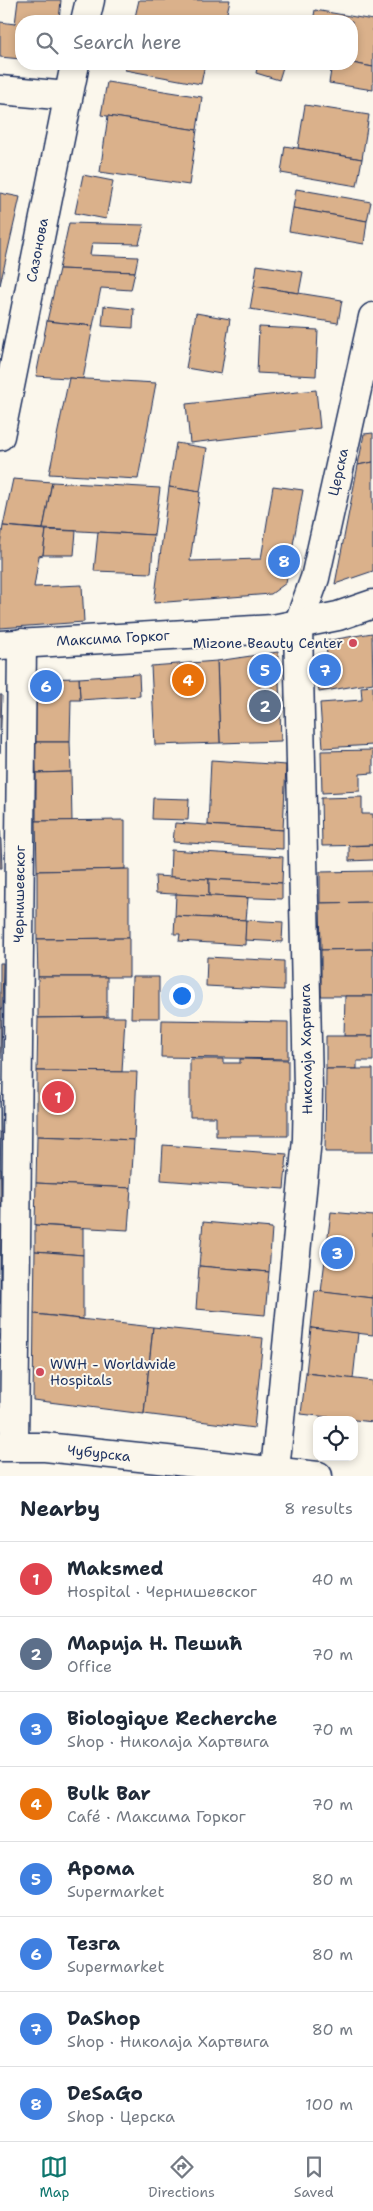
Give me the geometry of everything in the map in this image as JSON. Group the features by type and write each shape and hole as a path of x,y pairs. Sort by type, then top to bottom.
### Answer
{"street":[{"path":"86,15 90,0"},
{"name":"Сазонова","path":"0,436 74,70"},
{"path":"0,90 68,96"},
{"name":"Церска","path":"298,625 315,578 373,317"},
{"name":"Максима Горког","path":"11,644 273,629 338,616 373,604"},
{"name":"Николаја Хартвига","path":"275,1471 307,1138 308,1088 298,625"},
{"name":"Чернишевског","path":"7,1446 11,644"},
{"name":"Чубурска","path":"7,1446 45,1447 91,1464 230,1471 275,1471 318,1476"}],"building":[{"path":"18,0 61,0 60,15 16,15"},
{"path":"139,0 230,0 226,15 135,15"},
{"path":"315,10 344,15 314,15"},
{"path":"358,17 373,20 373,67 358,64"},
{"path":"0,22 15,24 15,58 0,57"},
{"path":"358,64 373,67 373,90 329,83 331,70 358,70"},
{"path":"125,70 204,70 201,84"},
{"path":"257,70 282,70 279,80 256,73"},
{"path":"107,82 202,97 197,130 101,115"},
{"path":"305,105 369,115 362,159 298,148"},
{"path":"108,116 197,130 189,185 100,172"},
{"path":"285,146 362,159 357,186 281,173"},
{"path":"83,175 113,181 106,219 75,213"},
{"path":"296,189 371,202 367,221 293,208"},
{"path":"0,193 20,197 0,285"},
{"path":"293,208 367,221 364,244 289,231"},
{"path":"69,223 144,225 139,244 92,243 90,255 138,257 135,272 59,269"},
{"path":"257,265 303,272 299,293 254,286"},
{"path":"59,269 135,272 131,290 101,288 93,326 47,321"},
{"path":"254,286 342,300 338,323 250,309"},
{"path":"104,306 134,309 133,328 102,326"},
{"path":"196,313 230,319 221,374 186,368"},
{"path":"47,321 93,326 83,379 36,376"},
{"path":"259,327 318,330 316,376 257,373"},
{"path":"69,378 156,383 138,479 49,474"},
{"path":"316,390 320,428 190,443 186,404"},
{"path":"373,433 373,462 358,465 364,434"},
{"path":"176,443 207,448 200,492 169,487"},
{"path":"373,462 373,571 335,584 358,465"},
{"path":"13,479 52,482 43,529 3,526"},
{"path":"52,482 160,488 154,535 43,529"},
{"path":"273,486 303,490 286,583 271,594 154,603 169,487 200,492 190,561 261,559"},
{"path":"3,526 46,530 43,555 39,556 34,587 82,585 84,622 0,628 0,544"},
{"path":"46,530 76,531 74,555 43,555"},
{"path":"98,532 154,535 151,573 94,571"},
{"path":"372,633 373,683 319,692 316,663 328,660 325,641"},
{"path":"278,652 281,741 220,743 217,661"},
{"path":"217,661 220,743 155,745 151,666"},
{"path":"139,674 140,696 80,700 79,678"},
{"path":"79,678 80,700 71,700 70,742 35,742 33,679"},
{"path":"373,686 373,745 323,748 320,703 362,700 361,687"},
{"path":"0,695 2,695 0,753"},
{"path":"35,742 70,742 71,772 36,773"},
{"path":"373,750 373,773 360,774 360,791 322,793 321,751"},
{"path":"211,760 286,765 283,830 208,825"},
{"path":"71,772 72,821 36,821 36,773"},
{"path":"362,797 362,814 373,814 373,845 322,846 321,798"},
{"path":"153,798 189,799 188,820 152,819"},
{"path":"0,819 2,868 0,868"},
{"path":"125,820 125,869 37,871 36,821"},
{"path":"175,823 283,830 283,849 173,842"},
{"path":"373,845 373,860 349,861 349,846"},
{"path":"171,850 283,857 282,883 170,877"},
{"path":"129,869 129,938 37,939 37,871"},
{"path":"373,871 373,902 320,903 320,872"},
{"path":"155,876 209,879 209,896 156,893"},
{"path":"209,879 282,883 282,899 209,896"},
{"path":"176,894 248,898 246,920 175,916"},
{"path":"373,902 373,949 321,950 320,903"},
{"path":"175,916 246,920 245,945 179,941 180,934 174,934"},
{"path":"246,920 283,922 282,942 245,940"},
{"path":"129,938 129,977 38,977 37,939"},
{"path":"373,949 373,996 321,996 321,950"},
{"path":"207,957 284,961 284,990 206,986"},
{"path":"0,963 3,963 2,1009 0,1009"},
{"path":"38,977 107,977 107,1017 38,1018"},
{"path":"132,977 159,977 159,1018 131,1018"},
{"path":"345,996 373,996 373,1036 344,1036"},
{"path":"0,1009 2,1009 1,1059 0,1059"},
{"path":"125,1017 122,1072 37,1071 38,1018"},
{"path":"162,1020 288,1022 288,1059 161,1057"},
{"path":"326,1036 373,1036 373,1061 357,1061 357,1069 326,1069"},
{"path":"190,1059 223,1059 223,1063 240,1063 240,1059 288,1060 288,1136 216,1136 216,1117 190,1117"},
{"path":"326,1069 373,1069 373,1152 325,1152"},
{"path":"37,1071 137,1072 134,1140 37,1136"},
{"path":"0,1093 1,1132 0,1132"},
{"path":"0,1132 1,1132 0,1169"},
{"path":"37,1136 134,1140 131,1188 36,1183"},
{"path":"163,1145 287,1154 284,1189 161,1180"},
{"path":"1,1169 2,1207 0,1207"},
{"path":"36,1183 131,1188 128,1230 35,1225"},
{"path":"0,1207 2,1207 0,1304"},
{"path":"331,1212 373,1216 373,1298 321,1292"},
{"path":"203,1222 272,1228 269,1272 199,1266"},
{"path":"35,1225 83,1228 83,1255 35,1251"},
{"path":"35,1251 83,1255 83,1319 34,1314"},
{"path":"199,1266 269,1272 265,1315 196,1309"},
{"path":"315,1291 373,1298 373,1335 311,1328"},
{"path":"34,1314 153,1327 144,1414 33,1400"},
{"path":"153,1327 263,1338 254,1428 144,1414"},
{"path":"311,1328 358,1333 353,1379 306,1373"},
{"path":"0,1334 1,1334 0,1416"},
{"path":"306,1373 373,1381 373,1422 358,1420 358,1416 301,1414"}],"place":[{"name":"DeSaGo","path":"284,561"},
{"name":"Mizone Beauty Center","path":"353,643"},
{"name":"Арома","path":"265,670"},
{"name":"DaShop","path":"325,670"},
{"name":"Bulk Bar","path":"188,680"},
{"name":"Тезга","path":"46,686"},
{"name":"Марија Н. Пешић","path":"265,706"},
{"name":"Maksmed","path":"58,1097"},
{"name":"Biologique Recherche","path":"337,1253"},
{"name":"WWH - Worldwide Hospitals","path":"40,1372"}]}
